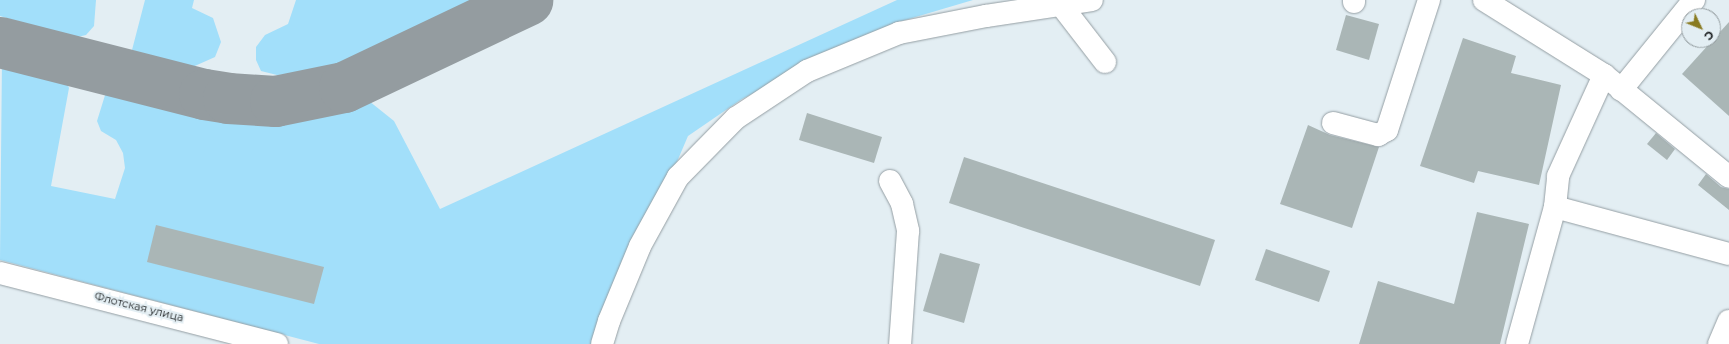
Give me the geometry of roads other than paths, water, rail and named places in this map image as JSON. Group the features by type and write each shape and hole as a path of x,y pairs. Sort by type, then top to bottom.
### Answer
{"street":[{"path":"602,344 609,321 640,246 678,177 736,118 807,71 899,33 1092,0"},
{"path":"1333,123 1378,135 1387,130 1429,0"},
{"path":"1484,0 1604,75 1729,177"},
{"path":"1621,90 1694,0"},
{"path":"1061,5 1105,62"},
{"path":"1517,344 1555,207 1558,176 1604,75"},
{"path":"890,181 902,204 908,231 900,344"},
{"path":"1555,207 1729,254"},
{"name":"Флотская улица","path":"0,273 277,344"},
{"path":"1719,344 1729,321"}]}
